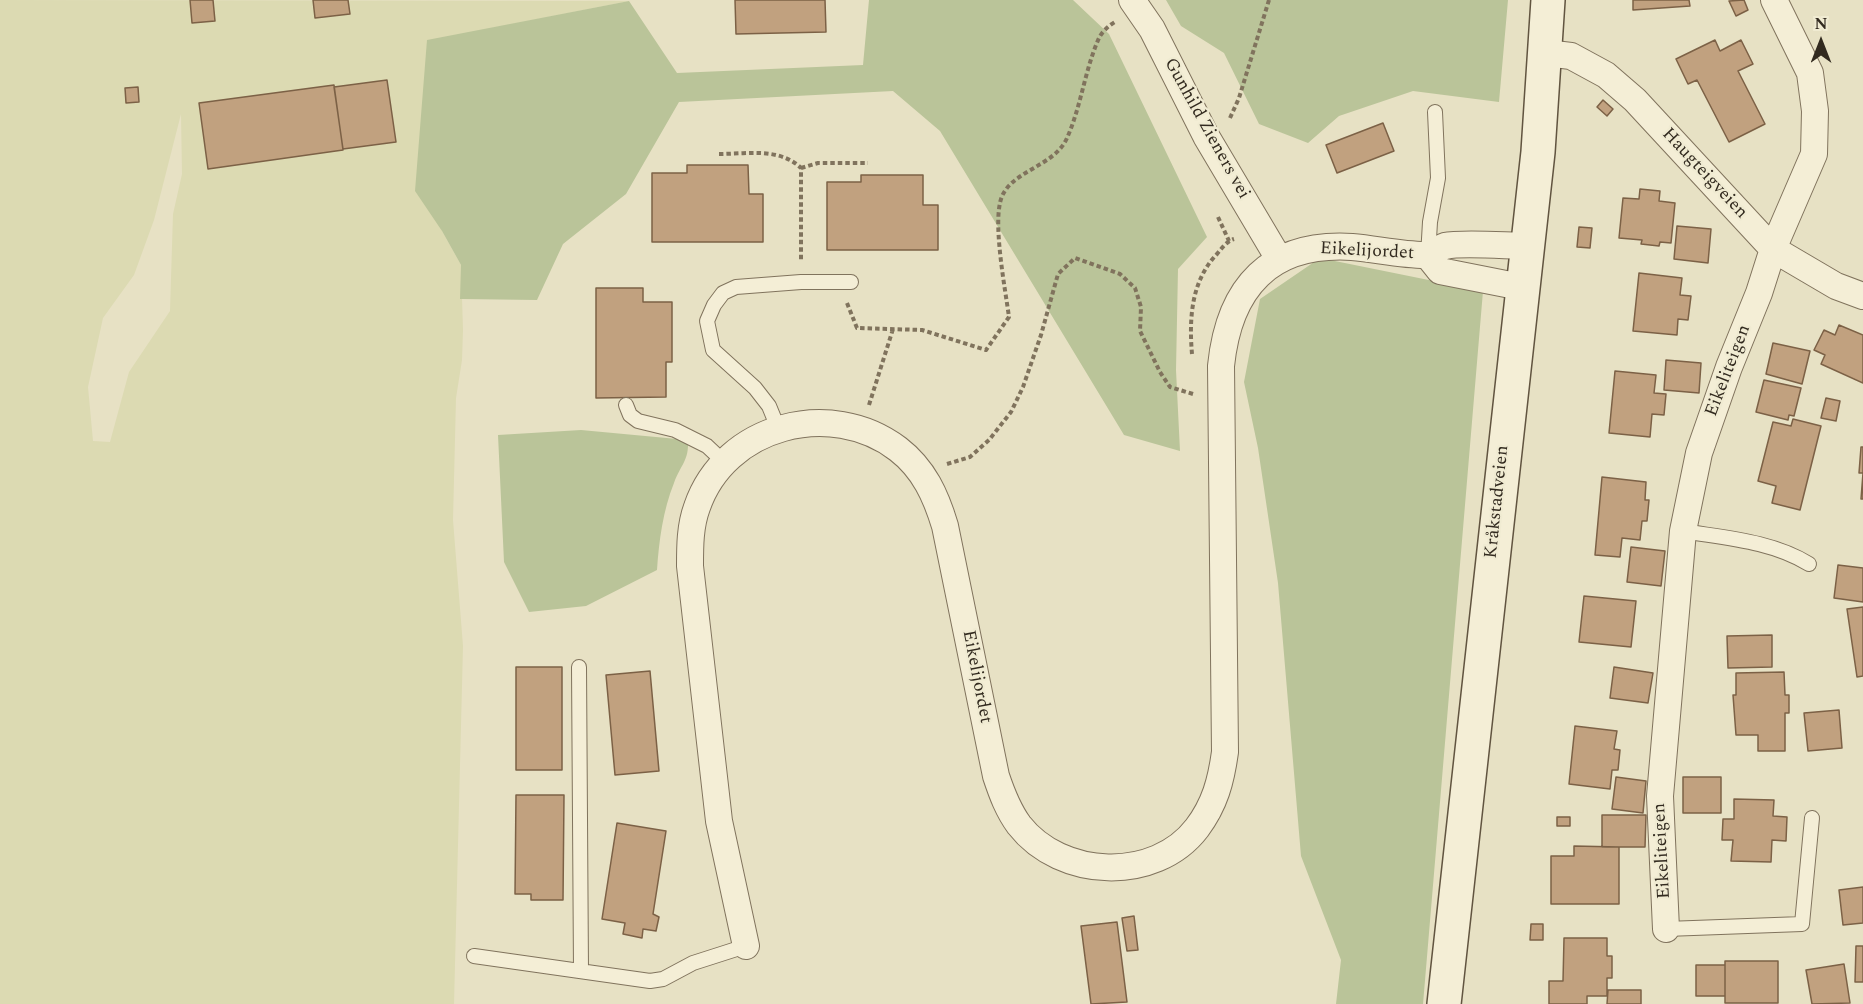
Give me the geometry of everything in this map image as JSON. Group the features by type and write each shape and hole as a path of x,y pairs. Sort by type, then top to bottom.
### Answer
{"main road":[{"name":"Kråkstadveien","path":"1444,1004 1521,287 1528,246 1546,53 1548,0"}],"street":[{"name":"Eikeliteigen","path":"1666,929 1660,796 1683,531 1699,453 1773,249 1814,154 1815,111 1809,73 1774,0"},
{"name":"Gunhild Zieners vei","path":"1128,9 1152,28 1215,151 1279,259"},
{"name":"Haugteigveien","path":"1546,53 1581,59 1606,75 1635,100 1773,249 1836,286 1863,296"},
{"name":"Eikelijordet","path":"746,946 719,821 690,566 690,536 697,506 711,479 725,463 756,438 778,428 814,422 844,424 881,439 899,450 920,471 936,497 945,526 996,776 1005,803 1027,833 1041,846 1066,860 1093,867 1121,868 1149,861 1174,849 1195,830 1212,806 1221,780 1225,752 1221,377 1224,335 1234,309 1250,285 1279,259 1296,252 1323,247 1351,247 1428,256 1445,246 1528,246"},
{"name":"Eikelijordet","path":"1428,256 1440,271 1521,287"}],"lane":[{"path":"1428,256 1430,222 1438,178 1435,112"},
{"path":"778,428 769,406 755,388 713,350 707,321 723,293 736,287 801,282 845,282"},
{"path":"626,405 630,415 638,421 675,429 707,446 725,463"},
{"path":"1683,531 1774,547 1793,554 1809,564"},
{"path":"579,667 581,971"},
{"name":"Eikeliteigen","path":"1666,929 1803,924 1812,818"},
{"name":"Eikelijordet","path":"474,956 650,981 663,979 693,963 746,946"}],"path":[{"path":"1215,151 1239,98 1269,0"},
{"path":"845,282 857,328 921,330 986,350 1009,317 1002,266 1000,201 1016,180 1053,158 1066,141 1084,94 1099,37 1128,9"},
{"path":"719,154 778,154 791,159 801,168 801,282"},
{"path":"801,168 818,163 868,163"},
{"path":"947,464 970,457 989,440 1011,412 1023,387 1041,335 1058,274 1075,258 1120,274 1135,288 1141,306 1140,331 1160,372 1170,387 1198,395"},
{"path":"869,406 879,380 893,329"}],"shaded area":[{"path":"0,0 629,1 427,41 442,231 461,265 463,330 462,360 456,398 453,520 463,646 454,1004 0,1004","holes":["181,114 182,174 173,214 170,311 129,372 110,442 93,441 88,387 103,318 134,275 154,220"]}],"green space":[{"path":"869,0 1073,0 1109,34 1207,237 1178,269 1176,370 1180,451 1124,435 940,131 893,91 679,102 626,194 563,244 537,300 460,299 461,265 442,231 415,191 427,40 629,1 677,73 863,65"},
{"path":"1166,0 1508,0 1499,102 1413,91 1339,116 1308,143 1259,124 1224,53 1181,26"},
{"path":"1320,258 1483,291 1423,1004 1336,1004 1341,960 1301,856 1278,583 1258,448 1244,382 1260,299"},
{"path":"581,430 688,440 686,458 670,493 664,515 657,570 586,606 529,612 504,562 498,435"}],"building":[{"path":"190,0 213,0 215,21 192,23"},
{"path":"313,0 348,0 350,14 315,18"},
{"path":"735,0 825,0 826,32 736,34"},
{"path":"1633,0 1689,0 1690,6 1633,10"},
{"path":"1744,0 1748,10 1736,16 1729,1"},
{"path":"1715,40 1720,51 1741,40 1753,64 1738,71 1765,124 1729,142 1697,80 1688,84 1676,59"},
{"path":"387,80 396,142 343,149 334,87"},
{"path":"334,85 343,150 208,169 199,103"},
{"path":"138,87 139,102 126,103 125,88"},
{"path":"1603,100 1613,109 1607,116 1597,107"},
{"path":"1383,123 1394,151 1337,173 1326,145"},
{"path":"687,165 748,165 749,194 763,194 763,242 652,242 652,173 687,173"},
{"path":"861,175 923,175 923,205 938,205 938,250 827,250 827,182 861,182"},
{"path":"1640,189 1660,191 1659,201 1675,203 1671,243 1660,242 1659,246 1641,244 1642,240 1619,238 1623,198 1639,199"},
{"path":"1677,226 1711,229 1708,263 1674,259"},
{"path":"1579,227 1592,228 1590,248 1577,247"},
{"path":"1639,273 1682,278 1680,295 1691,296 1688,320 1678,319 1677,335 1633,331"},
{"path":"596,288 643,288 643,302 672,302 672,362 666,362 666,397 596,398"},
{"path":"1839,325 1863,335 1863,383 1821,364 1825,355 1814,350 1824,330 1835,335"},
{"path":"1773,343 1810,351 1802,384 1766,374"},
{"path":"1666,360 1701,363 1699,393 1664,390"},
{"path":"1615,371 1656,375 1654,393 1666,394 1664,415 1652,414 1650,437 1609,433"},
{"path":"1764,380 1801,388 1794,416 1789,415 1788,420 1756,412"},
{"path":"1826,398 1840,401 1836,421 1821,418"},
{"path":"1793,419 1821,426 1800,510 1772,503 1776,486 1758,481 1773,422 1791,426"},
{"path":"1861,447 1863,447 1863,473 1859,473"},
{"path":"1863,473 1863,499 1861,499"},
{"path":"1602,477 1646,482 1645,500 1649,500 1647,521 1642,521 1640,540 1622,538 1620,557 1595,555"},
{"path":"1631,547 1665,551 1661,586 1627,582"},
{"path":"1838,565 1863,568 1863,602 1834,598"},
{"path":"1584,596 1636,601 1631,647 1579,642"},
{"path":"1863,607 1863,676 1857,677 1847,609"},
{"path":"1772,635 1772,667 1728,668 1727,636"},
{"path":"516,667 562,667 562,770 516,770"},
{"path":"1614,667 1653,673 1648,703 1610,698"},
{"path":"650,671 659,771 615,775 606,675"},
{"path":"1784,672 1785,695 1789,695 1789,713 1785,713 1785,751 1758,751 1758,735 1736,735 1733,695 1736,695 1736,673"},
{"path":"1839,710 1842,748 1808,751 1804,713"},
{"path":"1575,726 1617,731 1614,749 1620,750 1618,770 1612,770 1610,789 1569,784"},
{"path":"1616,777 1646,781 1643,813 1612,809"},
{"path":"1683,777 1721,777 1721,813 1683,813"},
{"path":"516,795 564,795 563,900 531,900 531,894 515,894"},
{"path":"1734,799 1774,800 1773,816 1787,817 1786,841 1772,840 1771,862 1731,861 1733,840 1722,840 1723,819 1734,819"},
{"path":"1602,815 1646,815 1645,847 1602,847"},
{"path":"1557,817 1570,817 1570,826 1557,826"},
{"path":"617,823 666,831 653,914 659,917 656,931 643,929 642,938 623,934 625,923 602,919"},
{"path":"1574,846 1619,847 1619,904 1551,904 1551,856 1574,856"},
{"path":"1863,887 1863,923 1843,925 1839,890"},
{"path":"1134,916 1138,950 1127,951 1122,918"},
{"path":"1117,922 1127,1002 1091,1004 1081,926"},
{"path":"1531,924 1543,924 1543,940 1530,940"},
{"path":"1564,938 1607,938 1607,956 1612,956 1612,978 1607,978 1607,996 1587,996 1587,1004 1549,1004 1549,981 1563,981"},
{"path":"1856,946 1863,946 1863,982 1855,982"},
{"path":"1725,961 1778,961 1778,1003 1725,1003"},
{"path":"1844,964 1850,1003 1812,1004 1806,970"},
{"path":"1696,965 1725,965 1725,996 1696,996"},
{"path":"1608,990 1641,990 1641,1004 1607,1004"}]}
